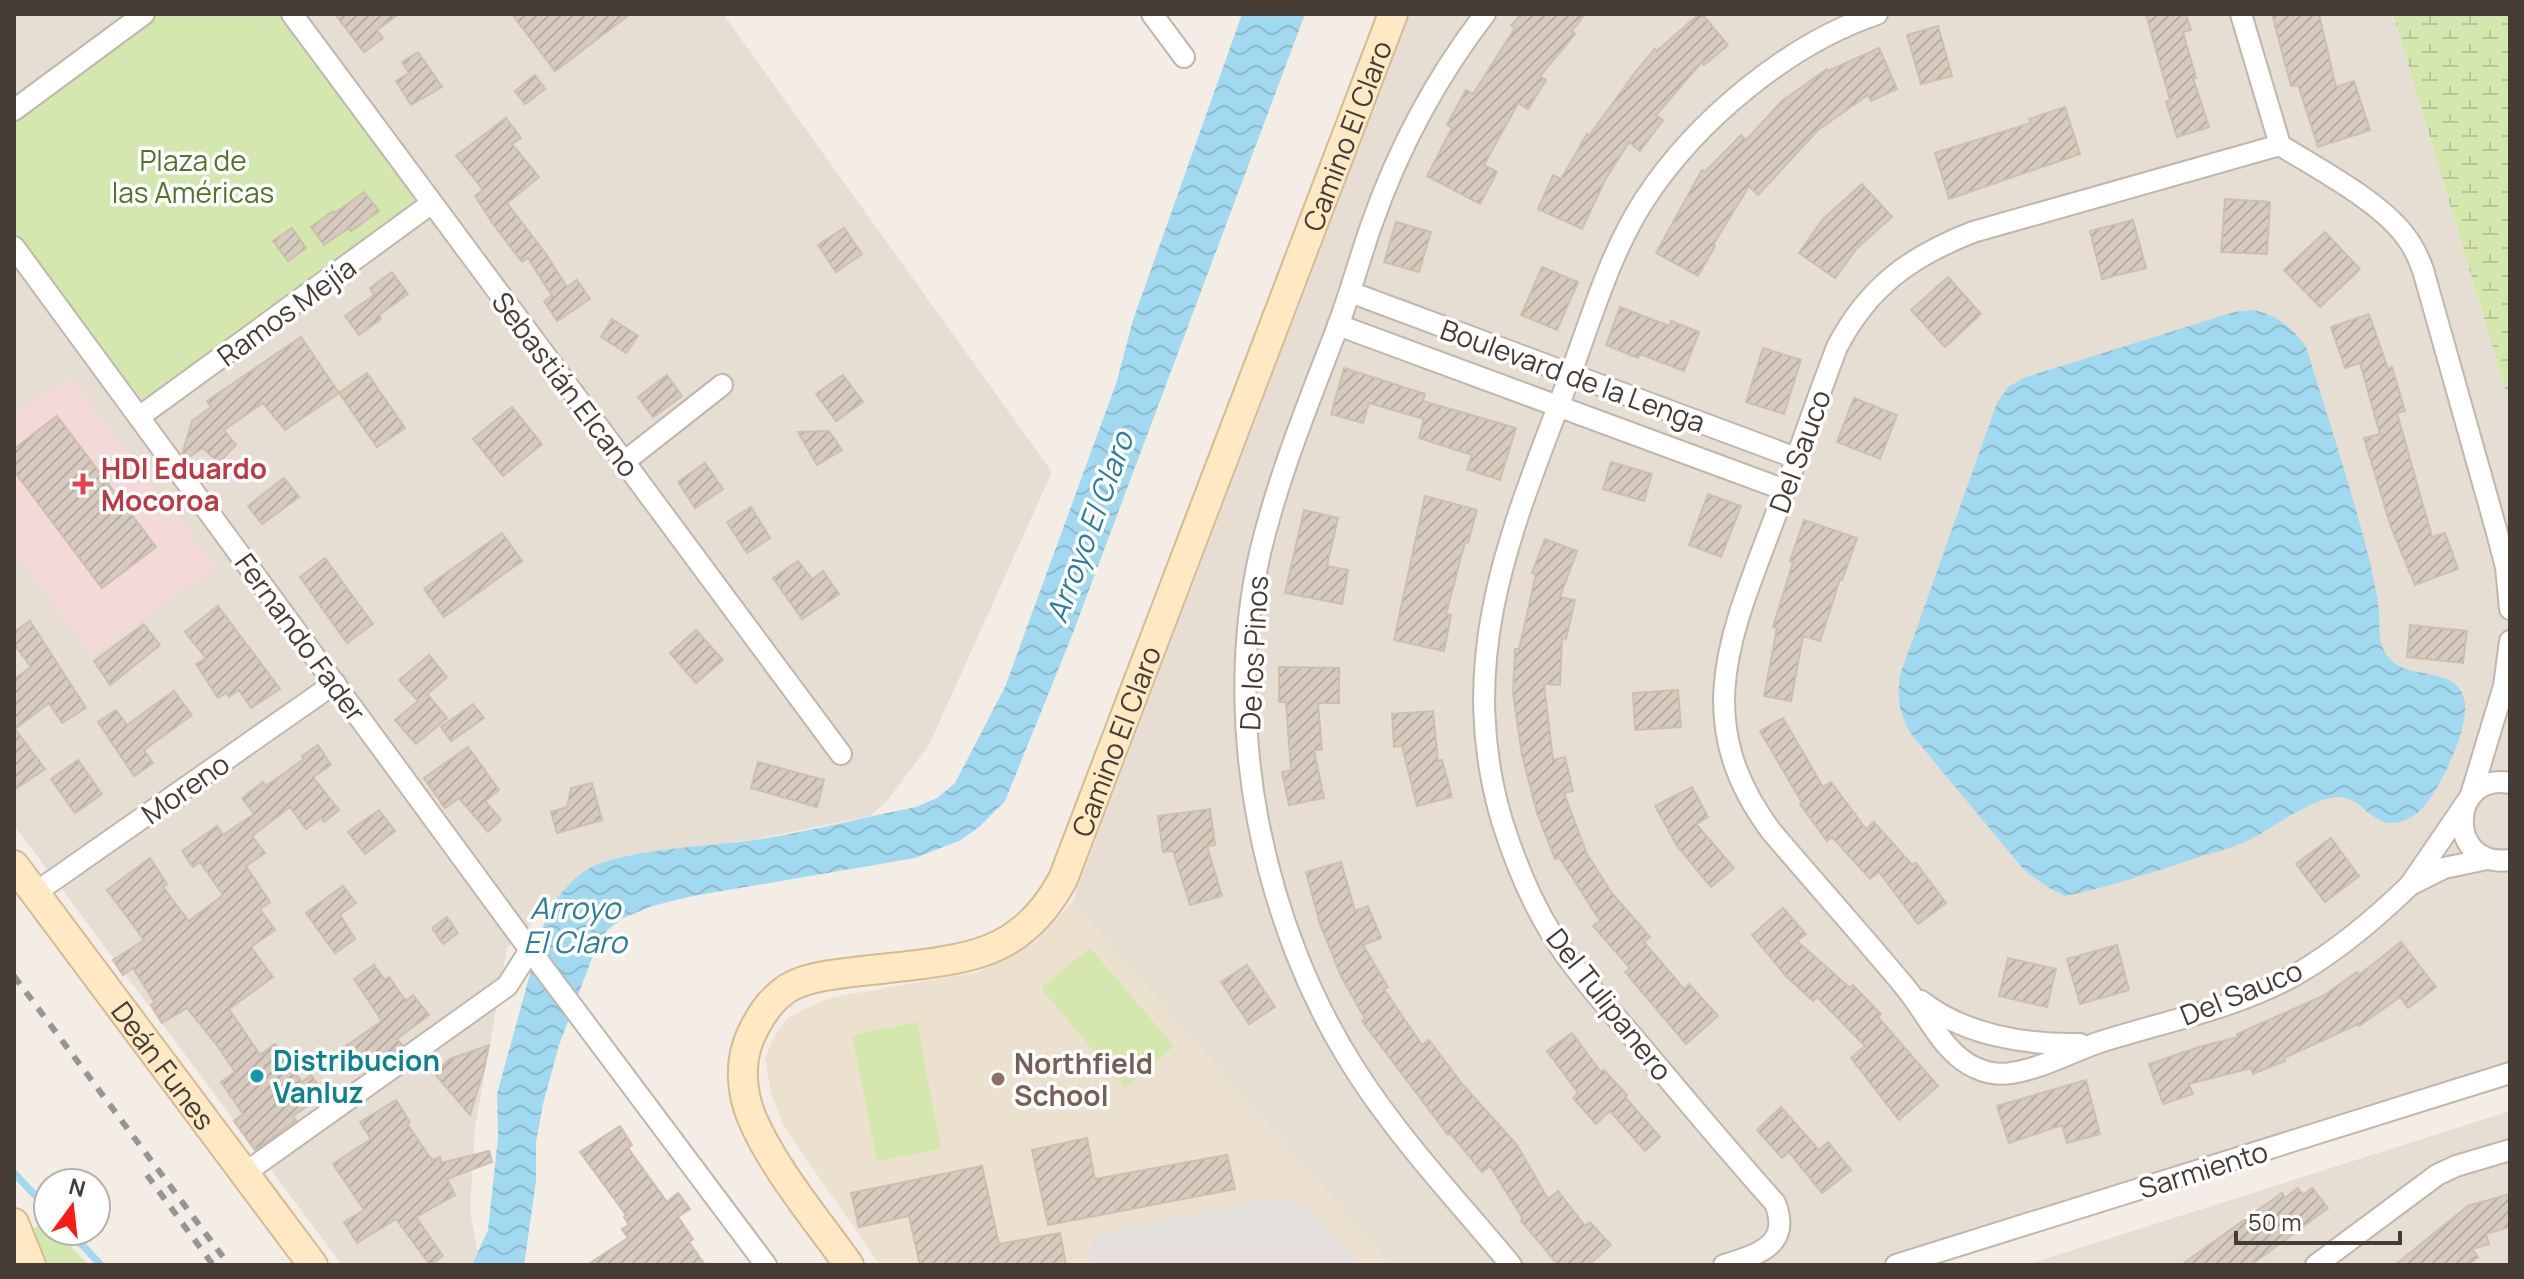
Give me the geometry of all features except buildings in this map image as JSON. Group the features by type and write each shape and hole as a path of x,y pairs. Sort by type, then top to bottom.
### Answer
{"street":[{"path":"14,110 144,14"},
{"name":"Sebastián Elcano","path":"292,14 841,754"},
{"path":"1152,14 1184,57"},
{"name":"Camino El Claro","path":"849,1265 768,1150 752,1118 743,1080 748,1042 759,1018 772,1001 790,987 827,975 920,964 989,950 1023,930 1053,897 1063,879 1393,14"},
{"name":"De los Pinos","path":"1485,14 1448,65 1414,123 1371,226 1350,292 1284,467 1253,591 1247,723 1249,757 1263,846 1292,944 1315,998 1355,1071 1511,1265"},
{"name":"Del Tulipanero","path":"1724,1265 1767,1248 1778,1234 1780,1216 1775,1203 1585,979 1549,931 1527,886 1502,820 1490,767 1485,715 1485,650 1504,559 1558,406 1611,265 1645,199 1676,157 1728,104 1760,79 1837,32 1877,14"},
{"path":"2241,14 2280,145 2374,206 2397,226 2417,255 2506,567 2510,609"},
{"name":"Del Sauco","path":"2280,145 1973,232 1940,245 1904,266 1869,300 1845,332 1731,639 1724,694 1729,746 1752,806 1907,990 1950,1048 1963,1061 1987,1072 2015,1072 2236,1000 2299,973 2355,934 2410,885"},
{"name":"Ramos Mejía","path":"139,417 432,203"},
{"name":"Fernando Fader","path":"14,247 530,950 766,1265"},
{"name":"Boulevard de la Lenga","path":"1350,292 1796,458"},
{"name":"Boulevard de la Lenga","path":"1338,325 1785,490"},
{"path":"624,462 722,385"},
{"path":"2502,862 2477,853 2464,834 2461,823 2504,686 2510,641"},
{"name":"Moreno","path":"25,887 335,683"},
{"path":"2504,686 2510,717"},
{"path":"2410,885 2469,799 2492,782 2510,783"},
{"path":"2410,885 2444,868 2502,862"},
{"name":"Deán Funes","path":"14,865 25,887 313,1265"},
{"path":"245,1173 507,986 530,950"},
{"name":"Del Sauco","path":"1907,990 1941,1014 1992,1034 2045,1044 2096,1044"},
{"name":"Sarmiento","path":"1896,1265 2510,1073"},
{"path":"2323,1262 2437,1175 2510,1150"},
{"path":"14,1223 31,1265"}],"shaded area":[{"path":"14,14 723,14 1052,472 929,745 887,801 870,816 752,840 634,855 586,870 507,948 475,1128 470,1211 478,1253 472,1265 342,1265 14,825"},
{"path":"1410,14 2393,14 2510,405 2510,1080 1888,1265 1391,1265 1072,902"},
{"name":"HDI Eduardo Mocoroa","path":"70,377 216,567 92,654 14,552 14,416"},
{"name":"Northfield School","path":"1072,902 1391,1265 880,1265 784,1127 771,1093 765,1058 775,1034 788,1018 834,997 979,972 1036,942"},
{"path":"2510,1111 2510,1265 2026,1265"},
{"path":"1274,1198 1289,1199 1309,1209 1361,1265 1089,1265 1088,1250 1101,1233"}],"green space":[{"name":"Plaza de las Américas","path":"157,14 282,14 413,191 411,203 152,395 142,397 14,231 14,121"},
{"path":"2393,14 2510,14 2510,405"},
{"path":"1090,948 1174,1046 1125,1088 1041,988"},
{"path":"917,1022 941,1149 877,1161 852,1035"},
{"path":"36,1247 72,1247 88,1265 42,1265"}],"water":[{"name":"Arroyo El Claro","path":"1242,14 1305,14 1071,638 1005,801 979,827 959,841 915,858 693,896 652,906 623,918 607,930 594,953 559,1045 543,1104 536,1142 536,1181 524,1265 472,1265 488,1230 498,1138 497,1094 548,909 571,883 586,870 620,858 769,838 916,807 937,798 955,783 1005,687 1117,381 1133,320"},
{"path":"2254,310 2284,323 2306,347 2370,562 2382,646 2390,659 2400,666 2452,681 2465,703 2462,729 2449,764 2431,796 2413,816 2400,822 2380,820 2348,798 2327,799 2237,845 2065,896 2025,871 1912,735 1900,706 1900,675 1997,403 2008,387 2026,377 2234,312"}],"waterway":[{"path":"14,1173 32,1192"},
{"path":"84,1247 101,1265"}],"railway":[{"path":"14,976 229,1265"},
{"path":"147,1175 213,1265"}],"place":[{"name":"HDI Eduardo Mocoroa","path":"83,484"},
{"name":"Distribucion Vanluz","path":"257,1076"},
{"name":"Northfield School","path":"998,1079"}]}
